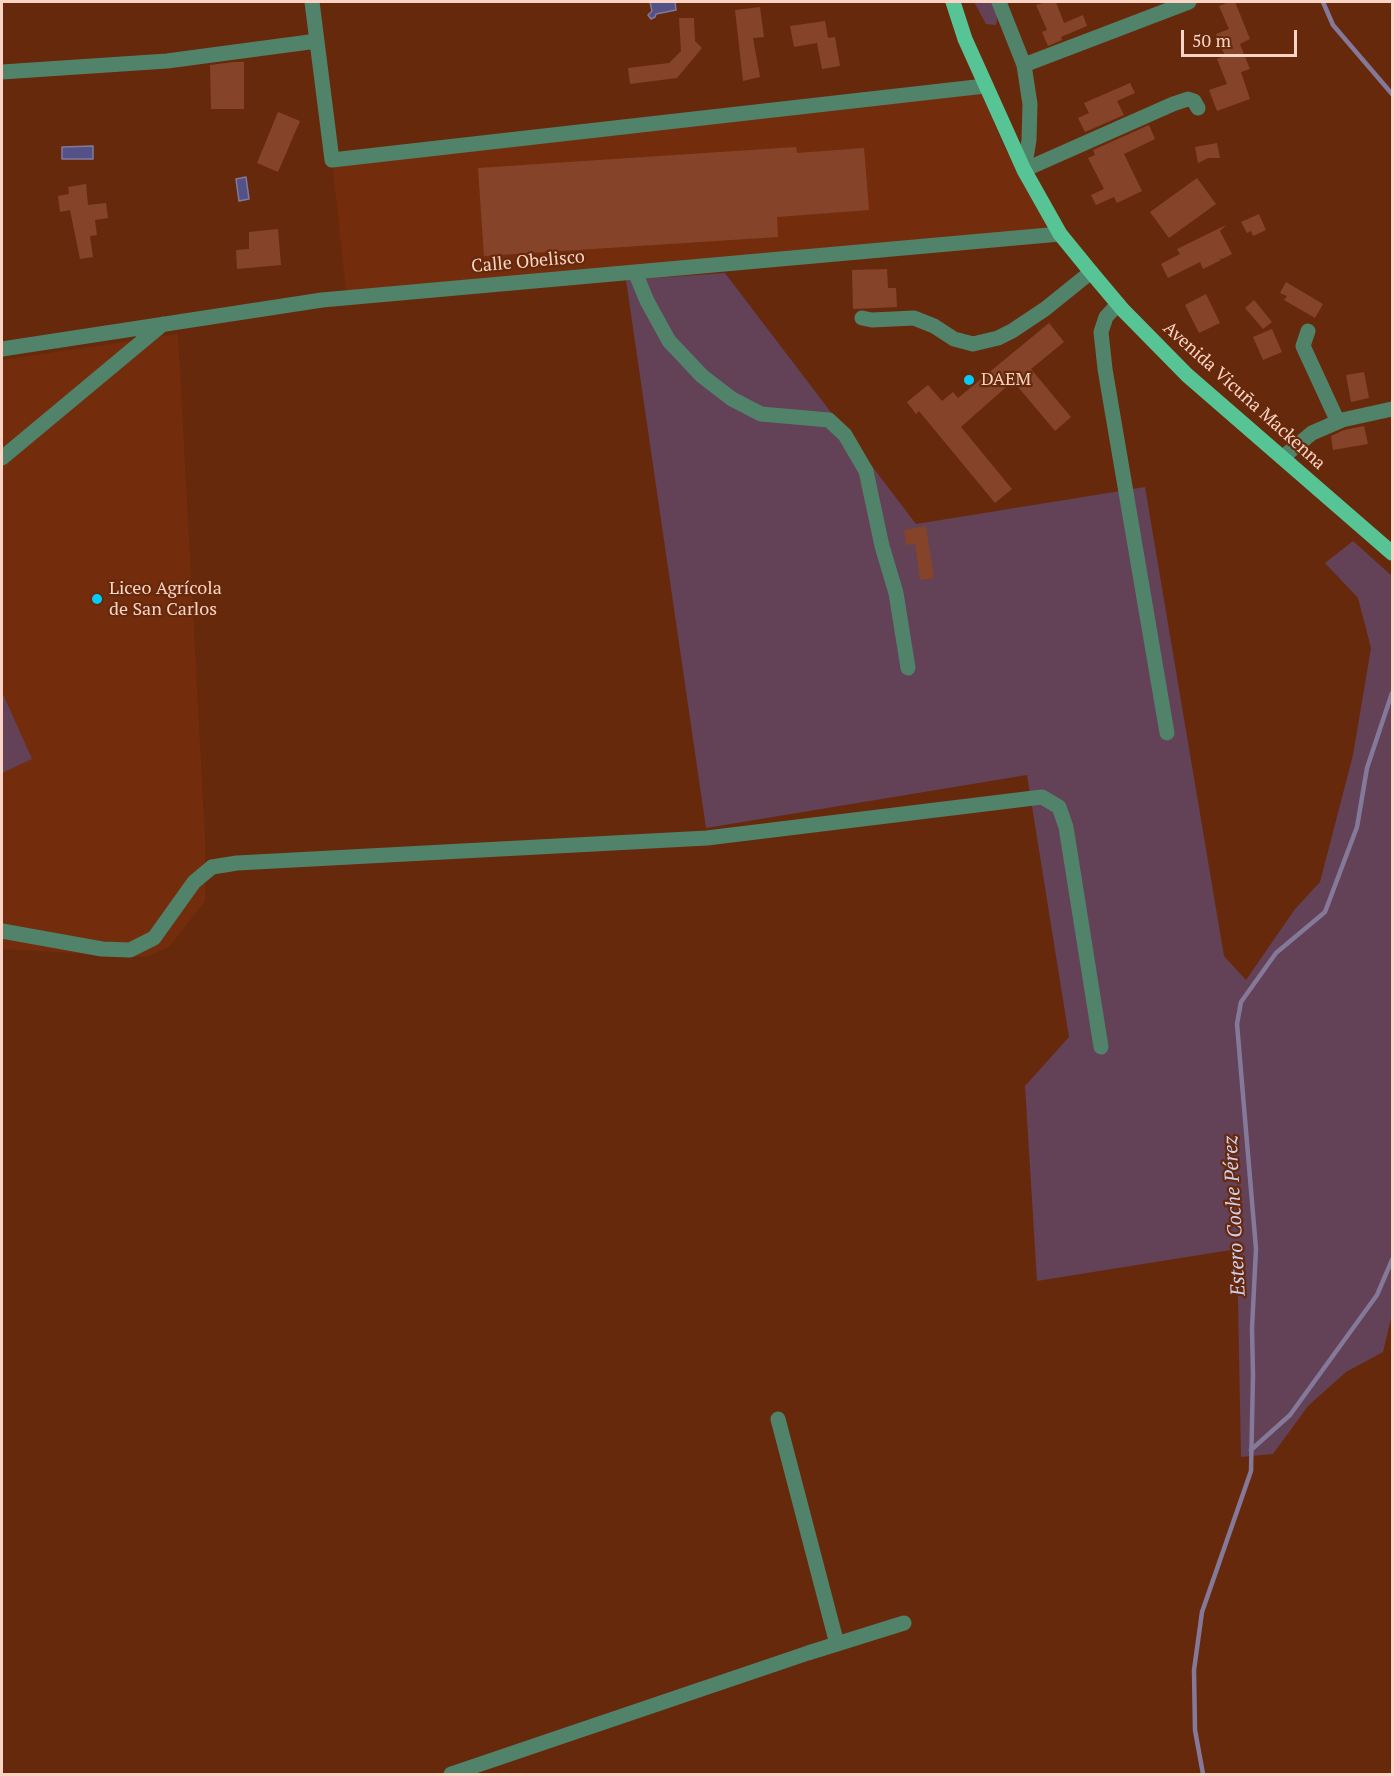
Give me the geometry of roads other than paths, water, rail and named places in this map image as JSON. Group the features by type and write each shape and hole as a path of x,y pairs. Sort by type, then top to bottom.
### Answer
{"main road":[{"name":"Avenida Vicuña Mackenna","path":"953,2 965,39 985,86 1024,170 1060,234 1118,304 1187,375 1392,553"}],"street":[{"path":"312,2 332,160 985,86"},
{"path":"999,2 1024,65 1030,104 1029,140 1024,170"},
{"path":"1024,65 1189,2"},
{"path":"2,72 166,61 317,41"},
{"path":"1024,170 1173,104 1188,99 1194,101 1198,108"},
{"name":"Calle Obelisco","path":"2,348 322,300 1060,234"},
{"path":"635,272 647,301 669,341 702,376 732,399 761,414 829,420 845,435 866,471 882,546 896,593 908,668"},
{"path":"862,318 872,320 914,318 934,326 954,339 973,344 998,338 1012,331 1045,309 1091,272"},
{"path":"1118,304 1106,317 1101,332 1105,369 1167,733"},
{"path":"2,458 163,324"},
{"path":"1308,331 1303,346 1338,422"},
{"path":"1283,457 1312,433 1338,422 1392,409"},
{"path":"2,931 102,949 130,950 154,938 194,882 212,867 237,863 707,838 1042,797 1059,807 1066,827 1101,1047"},
{"path":"778,1419 837,1644"},
{"path":"452,1774 904,1623"}],"waterway":[{"name":"Estero Coche Pérez","path":"1323,2 1333,25 1392,94"},
{"name":"Estero Coche Pérez","path":"1203,1774 1195,1730 1194,1670 1202,1612 1251,1471 1252,1328 1256,1249 1237,1024 1241,1002 1276,953 1325,912 1357,827 1367,768 1392,693"},
{"path":"1251,1450 1290,1415 1377,1295 1392,1260"}],"place":[{"name":"DAEM","path":"969,380"},
{"name":"Liceo Agrícola de San Carlos","path":"97,599"}]}
